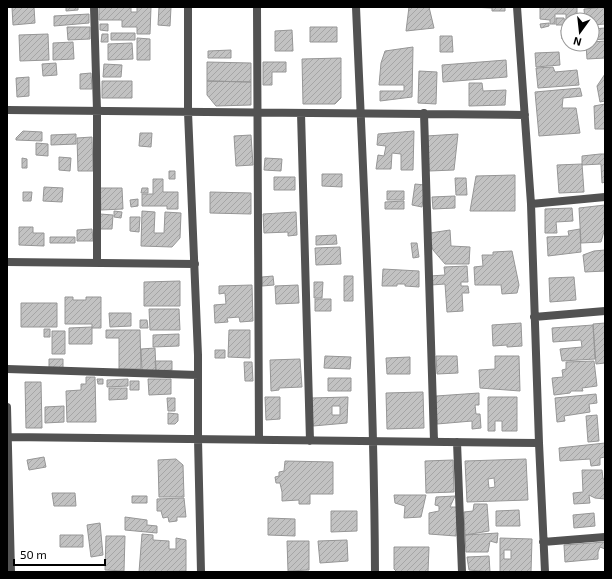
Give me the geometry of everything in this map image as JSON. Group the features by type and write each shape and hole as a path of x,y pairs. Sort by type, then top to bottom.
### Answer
{"street":[{"path":"94,7 97,111 96,263"},
{"path":"188,7 188,112 198,375 201,572"},
{"path":"258,7 257,112 259,440"},
{"path":"356,7 368,286 373,441 375,572"},
{"path":"517,7 531,204 534,317 545,572"},
{"path":"7,110 525,115"},
{"path":"301,113 310,441"},
{"path":"424,113 434,441"},
{"path":"531,204 605,197"},
{"path":"7,262 194,264"},
{"path":"534,317 605,311"},
{"path":"7,369 198,375"},
{"path":"7,407 11,572"},
{"path":"7,437 539,443"},
{"path":"458,442 462,572"},
{"path":"543,542 605,537"}],"building":[{"path":"12,7 34,7 35,23 13,25"},
{"path":"66,7 78,7 78,10 66,11"},
{"path":"99,7 131,7 131,12 137,12 137,7 151,7 150,34 137,34 137,27 122,27 122,20 99,20"},
{"path":"159,7 171,7 170,26 158,25"},
{"path":"409,7 429,7 434,28 406,31"},
{"path":"471,7 505,7 505,11 492,11 492,8"},
{"path":"540,7 577,7 577,12 560,12 560,14 555,14 555,24 550,24 550,20 540,19"},
{"path":"605,7 605,24 600,24 600,12 584,12 584,9"},
{"path":"89,14 89,23 54,26 54,16"},
{"path":"556,18 560,18 560,25 556,25"},
{"path":"549,23 549,26 541,28 540,24"},
{"path":"100,24 108,24 108,31 100,30"},
{"path":"67,27 90,27 90,39 68,40"},
{"path":"310,27 337,27 337,42 310,42"},
{"path":"600,28 605,28 605,39 600,39"},
{"path":"292,30 293,51 275,51 275,31"},
{"path":"111,33 135,33 135,40 111,40"},
{"path":"48,34 49,60 20,61 19,35"},
{"path":"102,34 108,34 108,42 101,42"},
{"path":"440,36 452,36 453,52 440,52"},
{"path":"137,38 150,39 150,60 137,60"},
{"path":"600,41 605,41 605,58 587,59 587,52 600,52"},
{"path":"73,42 74,59 53,60 53,43"},
{"path":"132,43 133,59 108,60 108,44"},
{"path":"413,47 412,97 380,101 380,91 404,91 404,85 379,85 381,63 385,51"},
{"path":"231,50 231,58 208,58 208,51"},
{"path":"559,52 560,65 536,67 535,53"},
{"path":"341,58 341,98 335,104 303,104 302,59"},
{"path":"506,60 507,77 443,82 442,65"},
{"path":"207,62 251,63 251,82 207,81"},
{"path":"263,62 286,62 286,72 272,72 272,85 263,85"},
{"path":"56,63 57,75 43,76 42,64"},
{"path":"104,64 122,65 121,77 103,77"},
{"path":"553,67 555,72 577,70 579,85 538,88 536,68"},
{"path":"419,71 437,72 436,104 418,103"},
{"path":"91,73 92,89 80,89 80,74"},
{"path":"605,74 605,101 600,102 597,86"},
{"path":"29,77 29,96 17,97 16,78"},
{"path":"102,81 132,81 132,98 102,98"},
{"path":"207,81 251,82 251,105 216,106 207,95"},
{"path":"469,83 482,83 483,91 506,90 505,105 469,106"},
{"path":"580,88 582,96 563,98 562,108 576,108 580,133 539,136 535,92"},
{"path":"605,104 605,129 595,129 594,106"},
{"path":"23,131 42,132 42,141 16,140 16,138"},
{"path":"414,131 413,170 401,170 401,154 392,153 391,169 376,169 378,155 384,156 386,146 377,145 378,134"},
{"path":"140,133 152,133 151,147 139,146"},
{"path":"76,134 76,144 51,145 51,135"},
{"path":"458,134 454,170 429,171 426,136"},
{"path":"251,135 253,165 236,166 234,136"},
{"path":"92,137 93,171 78,171 77,138"},
{"path":"36,143 48,144 48,156 36,155"},
{"path":"605,154 605,182 602,183 601,164 582,165 582,156"},
{"path":"59,157 71,158 70,171 59,170"},
{"path":"22,158 27,159 27,168 22,168"},
{"path":"265,158 282,159 281,171 264,170"},
{"path":"582,164 584,192 559,193 557,165"},
{"path":"169,171 175,171 175,179 169,179"},
{"path":"322,174 342,174 342,187 322,186"},
{"path":"515,175 515,211 470,211 476,176"},
{"path":"274,177 295,177 295,190 274,190"},
{"path":"455,178 466,178 467,195 456,195"},
{"path":"153,179 163,179 163,192 178,192 178,209 167,209 167,206 142,206 142,194 153,194"},
{"path":"415,184 425,185 422,207 412,205"},
{"path":"44,187 63,188 62,202 43,201"},
{"path":"100,188 122,188 123,209 101,210"},
{"path":"142,188 148,188 148,193 141,193"},
{"path":"387,191 404,191 404,200 387,200"},
{"path":"23,192 32,192 31,201 23,201"},
{"path":"210,192 251,193 251,214 210,213"},
{"path":"455,196 455,208 433,209 432,197"},
{"path":"138,199 138,206 131,207 130,200"},
{"path":"404,201 404,209 385,209 385,202"},
{"path":"605,205 605,228 601,242 581,243 579,208"},
{"path":"572,208 573,221 556,222 557,233 545,233 545,209"},
{"path":"114,211 122,212 121,218 114,217"},
{"path":"142,211 155,212 154,233 164,233 165,212 181,213 180,238 172,247 141,246"},
{"path":"296,212 297,235 288,236 288,232 264,233 263,214"},
{"path":"100,214 113,215 112,229 99,229"},
{"path":"130,217 140,217 139,232 130,231"},
{"path":"19,227 33,227 33,233 44,233 44,246 19,245"},
{"path":"92,229 93,241 77,241 77,230"},
{"path":"580,229 581,252 548,256 547,237 569,236 568,231"},
{"path":"450,230 451,246 470,247 469,264 445,264 433,250 430,240 430,233"},
{"path":"336,235 337,244 316,245 316,236"},
{"path":"50,237 75,237 75,243 50,243"},
{"path":"411,243 417,243 419,257 413,258"},
{"path":"340,247 341,264 316,265 315,248"},
{"path":"605,250 605,271 585,272 583,255 594,251"},
{"path":"512,251 519,285 517,293 502,294 501,285 475,285 474,267 483,266 482,255 493,255 493,252"},
{"path":"467,266 468,282 461,282 461,286 468,286 469,293 462,293 463,311 447,312 445,284 431,285 430,276 445,275 444,267"},
{"path":"383,269 419,271 419,287 405,286 405,284 397,284 397,286 382,286"},
{"path":"273,276 274,285 262,286 262,277"},
{"path":"344,276 353,276 353,301 344,301"},
{"path":"574,277 576,300 550,302 549,278"},
{"path":"180,281 180,306 144,306 144,282"},
{"path":"314,282 323,282 322,298 314,298"},
{"path":"252,285 253,321 240,322 239,317 227,318 228,322 215,323 214,305 226,304 225,293 219,294 219,286"},
{"path":"298,285 299,303 276,304 275,286"},
{"path":"65,297 73,297 73,300 86,300 86,297 101,297 101,328 92,328 92,324 65,324"},
{"path":"315,299 331,299 331,311 315,311"},
{"path":"21,303 57,303 57,327 21,327"},
{"path":"149,309 179,309 180,330 150,330"},
{"path":"109,313 131,313 131,326 110,327"},
{"path":"140,320 147,320 148,328 140,328"},
{"path":"521,323 522,346 493,346 492,325"},
{"path":"605,323 605,363 596,364 593,324"},
{"path":"593,325 595,359 562,361 560,349 582,347 581,340 553,342 552,328"},
{"path":"92,327 92,344 69,344 69,328"},
{"path":"44,329 50,329 50,337 44,337"},
{"path":"106,330 140,330 141,369 119,369 119,338 106,338"},
{"path":"229,330 250,330 250,358 228,357"},
{"path":"52,331 65,331 65,354 52,354"},
{"path":"179,334 179,346 153,347 153,335"},
{"path":"155,348 156,371 142,371 141,349"},
{"path":"215,350 225,350 225,358 215,358"},
{"path":"325,356 351,357 350,369 324,368"},
{"path":"436,356 457,356 458,373 437,374"},
{"path":"495,356 519,356 520,391 480,388 479,370 495,369"},
{"path":"410,357 410,374 387,374 386,358"},
{"path":"49,359 63,359 63,369 49,369"},
{"path":"300,359 302,387 279,388 279,390 271,391 270,360"},
{"path":"155,361 172,361 172,370 156,371"},
{"path":"594,361 597,386 582,388 583,391 571,391 570,393 554,395 552,378 563,377 562,370 566,369 566,362"},
{"path":"244,362 252,362 253,381 245,381"},
{"path":"86,377 95,377 96,422 67,422 66,391 81,390 81,384 86,384"},
{"path":"328,378 351,378 351,391 328,391"},
{"path":"97,379 103,379 103,384 98,384"},
{"path":"128,379 128,386 107,387 107,380"},
{"path":"148,379 171,379 171,394 149,395"},
{"path":"130,381 139,381 139,390 130,390"},
{"path":"25,382 41,382 42,428 26,428"},
{"path":"109,388 127,388 127,399 109,400"},
{"path":"423,392 424,428 387,429 386,393"},
{"path":"479,393 479,405 475,405 476,414 480,414 481,428 472,429 472,421 437,424 436,396"},
{"path":"596,394 597,403 589,404 590,412 564,416 565,421 557,422 555,398"},
{"path":"265,397 280,397 280,419 266,420"},
{"path":"348,397 347,423 313,426 311,398","holes":["332,406 340,406 340,415 332,415"]},
{"path":"488,397 517,397 517,431 502,431 502,421 495,421 495,431 488,431"},
{"path":"167,398 175,398 175,411 168,411"},
{"path":"64,406 64,422 45,423 45,407"},
{"path":"168,413 178,414 178,421 175,424 168,424"},
{"path":"597,415 599,441 588,442 586,416"},
{"path":"605,443 605,457 600,458 600,465 591,466 590,459 560,461 559,448"},
{"path":"44,457 46,467 29,470 27,460"},
{"path":"176,459 183,465 184,497 159,497 158,460"},
{"path":"526,459 528,500 467,502 465,461","holes":["494,478 495,487 489,488 488,479"]},
{"path":"453,460 454,492 426,493 425,461"},
{"path":"285,461 333,462 333,494 310,494 310,504 299,504 299,500 282,501 280,483 276,483 275,477 279,476 279,472 284,471"},
{"path":"582,470 602,470 603,479 605,479 605,499 595,498 589,495 590,503 574,504 573,493 583,492"},
{"path":"52,493 75,493 76,506 54,506"},
{"path":"394,495 426,495 421,517 404,518 405,506 395,503"},
{"path":"132,496 147,496 147,503 132,503"},
{"path":"455,496 450,507 457,507 456,536 429,534 429,513 439,511 439,506 435,505 436,497"},
{"path":"184,498 186,517 177,517 177,521 169,522 168,517 163,518 161,511 157,511 157,499"},
{"path":"474,504 487,504 489,531 465,535 464,512 473,511"},
{"path":"519,510 520,526 496,526 496,511"},
{"path":"331,511 357,511 357,531 331,532"},
{"path":"594,513 595,526 574,528 573,515"},
{"path":"125,517 147,520 147,525 157,526 157,533 125,530"},
{"path":"268,518 295,519 295,536 268,535"},
{"path":"100,523 103,555 91,557 87,525"},
{"path":"498,533 497,543 490,541 488,552 466,552 465,535"},
{"path":"142,534 153,535 153,540 169,541 169,549 176,549 176,538 186,540 186,571 139,572"},
{"path":"60,535 83,535 83,547 60,547"},
{"path":"106,536 125,536 124,571 105,570"},
{"path":"500,538 532,539 531,572 500,572","holes":["504,550 511,550 511,559 504,559"]},
{"path":"347,540 348,561 320,563 318,541"},
{"path":"287,541 309,541 309,570 288,571"},
{"path":"605,542 605,549 600,547 598,559 565,562 564,545"},
{"path":"394,547 429,547 428,572 397,572 394,569"},
{"path":"489,556 490,572 469,570 467,557"}]}
